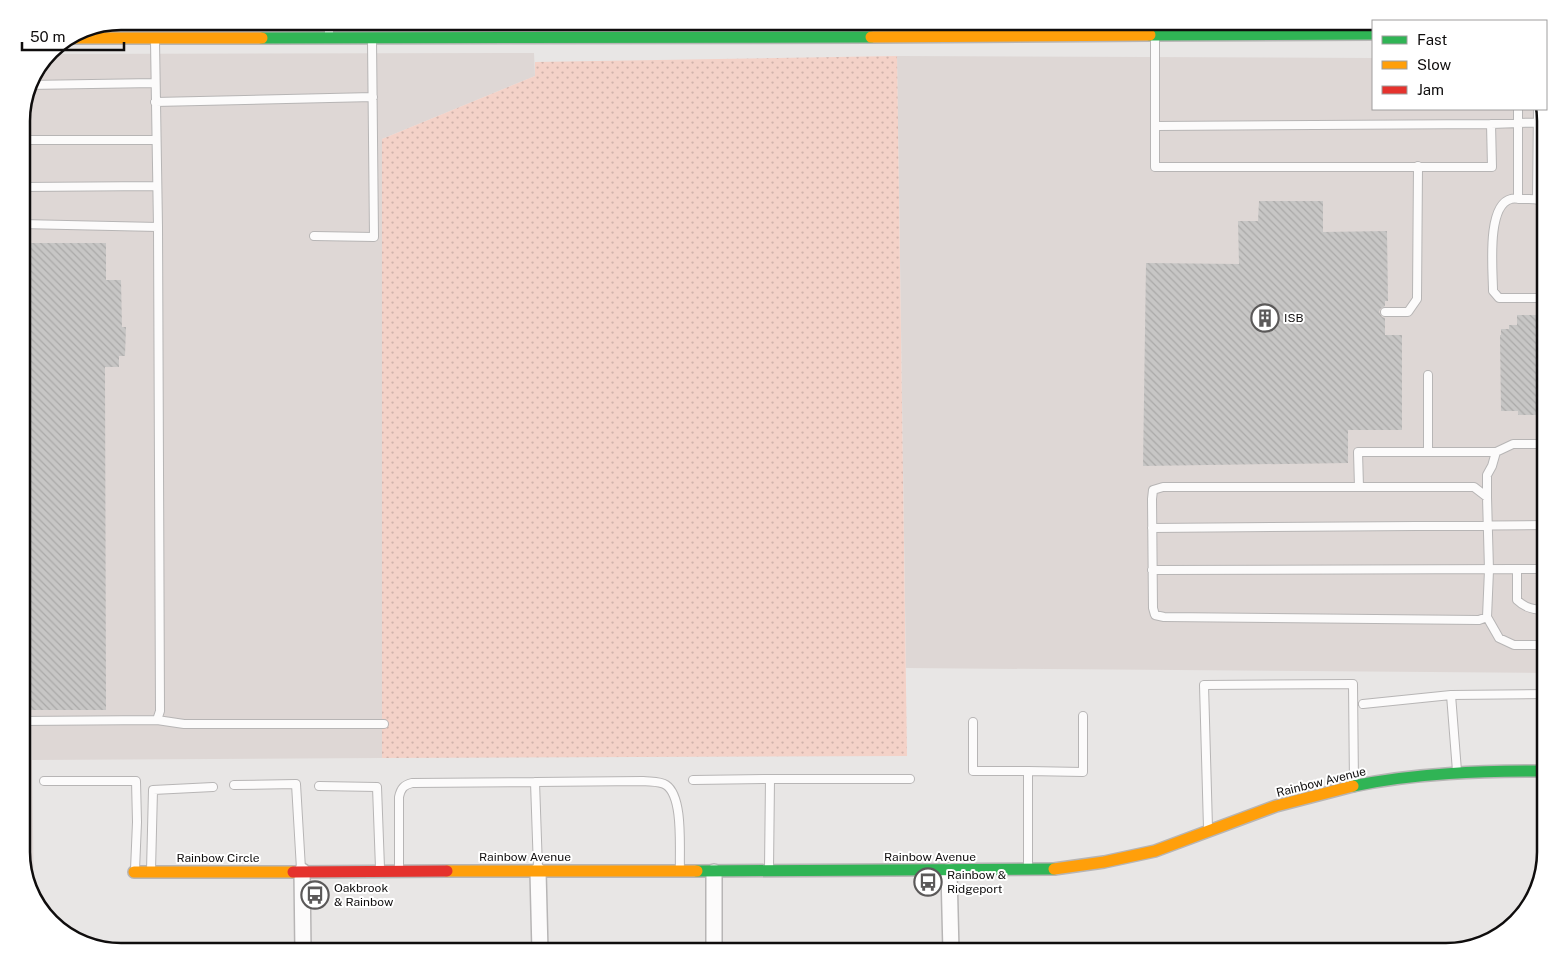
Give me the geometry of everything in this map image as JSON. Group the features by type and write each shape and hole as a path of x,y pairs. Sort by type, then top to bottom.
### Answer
{"street":[{"path":"84,38 1372,34"},
{"name":"Rainbow Avenue","path":"302,871 949,871 1028,870 1086,866 1140,855 1257,813 1314,795 1390,780 1458,773 1537,771"},
{"path":"302,871 303,943"},
{"name":"Rainbow Circle","path":"134,872 302,871"},
{"path":"538,871 540,943"},
{"path":"949,871 951,943"},
{"path":"714,872 714,943"}],"lane":[{"path":"329,30 329,38"},
{"path":"1155,35 1155,167 1492,167 1491,124"},
{"path":"155,37 158,226 160,711 157,720"},
{"path":"314,236 374,237 372,38"},
{"path":"37,86 155,83"},
{"path":"155,102 373,97"},
{"path":"1518,110 1518,199"},
{"path":"1156,126 1537,122"},
{"path":"30,140 156,140"},
{"path":"1385,312 1408,312 1418,299 1418,166"},
{"path":"30,187 157,186"},
{"path":"1537,200 1511,199 1504,203 1497,212 1494,225 1493,291 1499,298 1537,298"},
{"path":"30,224 158,226"},
{"path":"1428,375 1428,452"},
{"path":"1359,487 1358,452 1496,452 1513,444 1537,444"},
{"path":"1496,452 1487,475 1489,570 1487,617 1499,638 1514,645 1537,645"},
{"path":"1487,496 1474,487 1163,487 1153,490 1152,498 1152,570 1153,608 1155,615 1164,618 1479,620 1487,617"},
{"path":"1152,528 1537,526"},
{"path":"1517,569 1517,600 1523,606 1537,610"},
{"path":"1152,570 1537,569"},
{"path":"1208,832 1204,685 1352,684 1354,787"},
{"path":"1363,704 1451,696 1537,694"},
{"path":"1451,696 1458,773"},
{"path":"973,722 973,771 1083,772 1083,716"},
{"path":"30,721 157,720 184,724 384,724"},
{"path":"1028,772 1028,870"},
{"path":"769,871 770,779"},
{"path":"693,780 910,779"},
{"path":"44,781 136,782 137,822 134,872"},
{"path":"399,870 400,790 412,783 643,781 665,784 672,790 678,807 680,872"},
{"path":"535,782 538,871"},
{"path":"234,785 296,784 302,871"},
{"path":"319,786 378,787 380,870"},
{"path":"151,872 153,790 214,787"}],"shaded area":[{"path":"534,53 535,76 382,139 382,758 32,760 34,876 30,858 30,115 39,81 60,54"},
{"path":"897,56 1372,58 1372,110 1536,110 1537,673 906,668"},
{"path":"897,56 907,756 382,758 382,139 535,76 535,62"}],"building":[{"name":"ISB","path":"1259,201 1323,201 1323,232 1387,231 1388,301 1385,301 1385,306 1379,312 1385,318 1385,335 1402,335 1402,430 1348,430 1348,463 1143,466 1146,263 1239,264 1238,221 1258,221"},
{"path":"30,243 106,243 106,280 121,280 122,327 126,327 125,356 119,356 119,367 105,367 106,710 30,710"},
{"path":"1517,315 1537,315 1537,415 1518,415 1518,411 1501,411 1501,329 1509,329 1509,325 1517,325"}],"traffic: fast":[{"path":"1150,35 1372,34"},
{"path":"262,38 871,37"},
{"path":"1353,786 1401,778 1449,774 1537,771"},
{"path":"697,871 1054,869"}],"traffic: slow":[{"path":"871,37 1150,35"},
{"path":"84,38 262,38"},
{"path":"1054,869 1104,862 1155,851 1276,806 1353,786"},
{"path":"447,871 697,871"},
{"path":"134,872 293,872"}],"traffic: jam":[{"path":"293,872 447,871"}],"place":[{"name":"ISB","path":"1265,318"},
{"name":"Rainbow & Ridgeport","path":"928,882"},
{"name":"Oakbrook & Rainbow","path":"315,895"}]}
